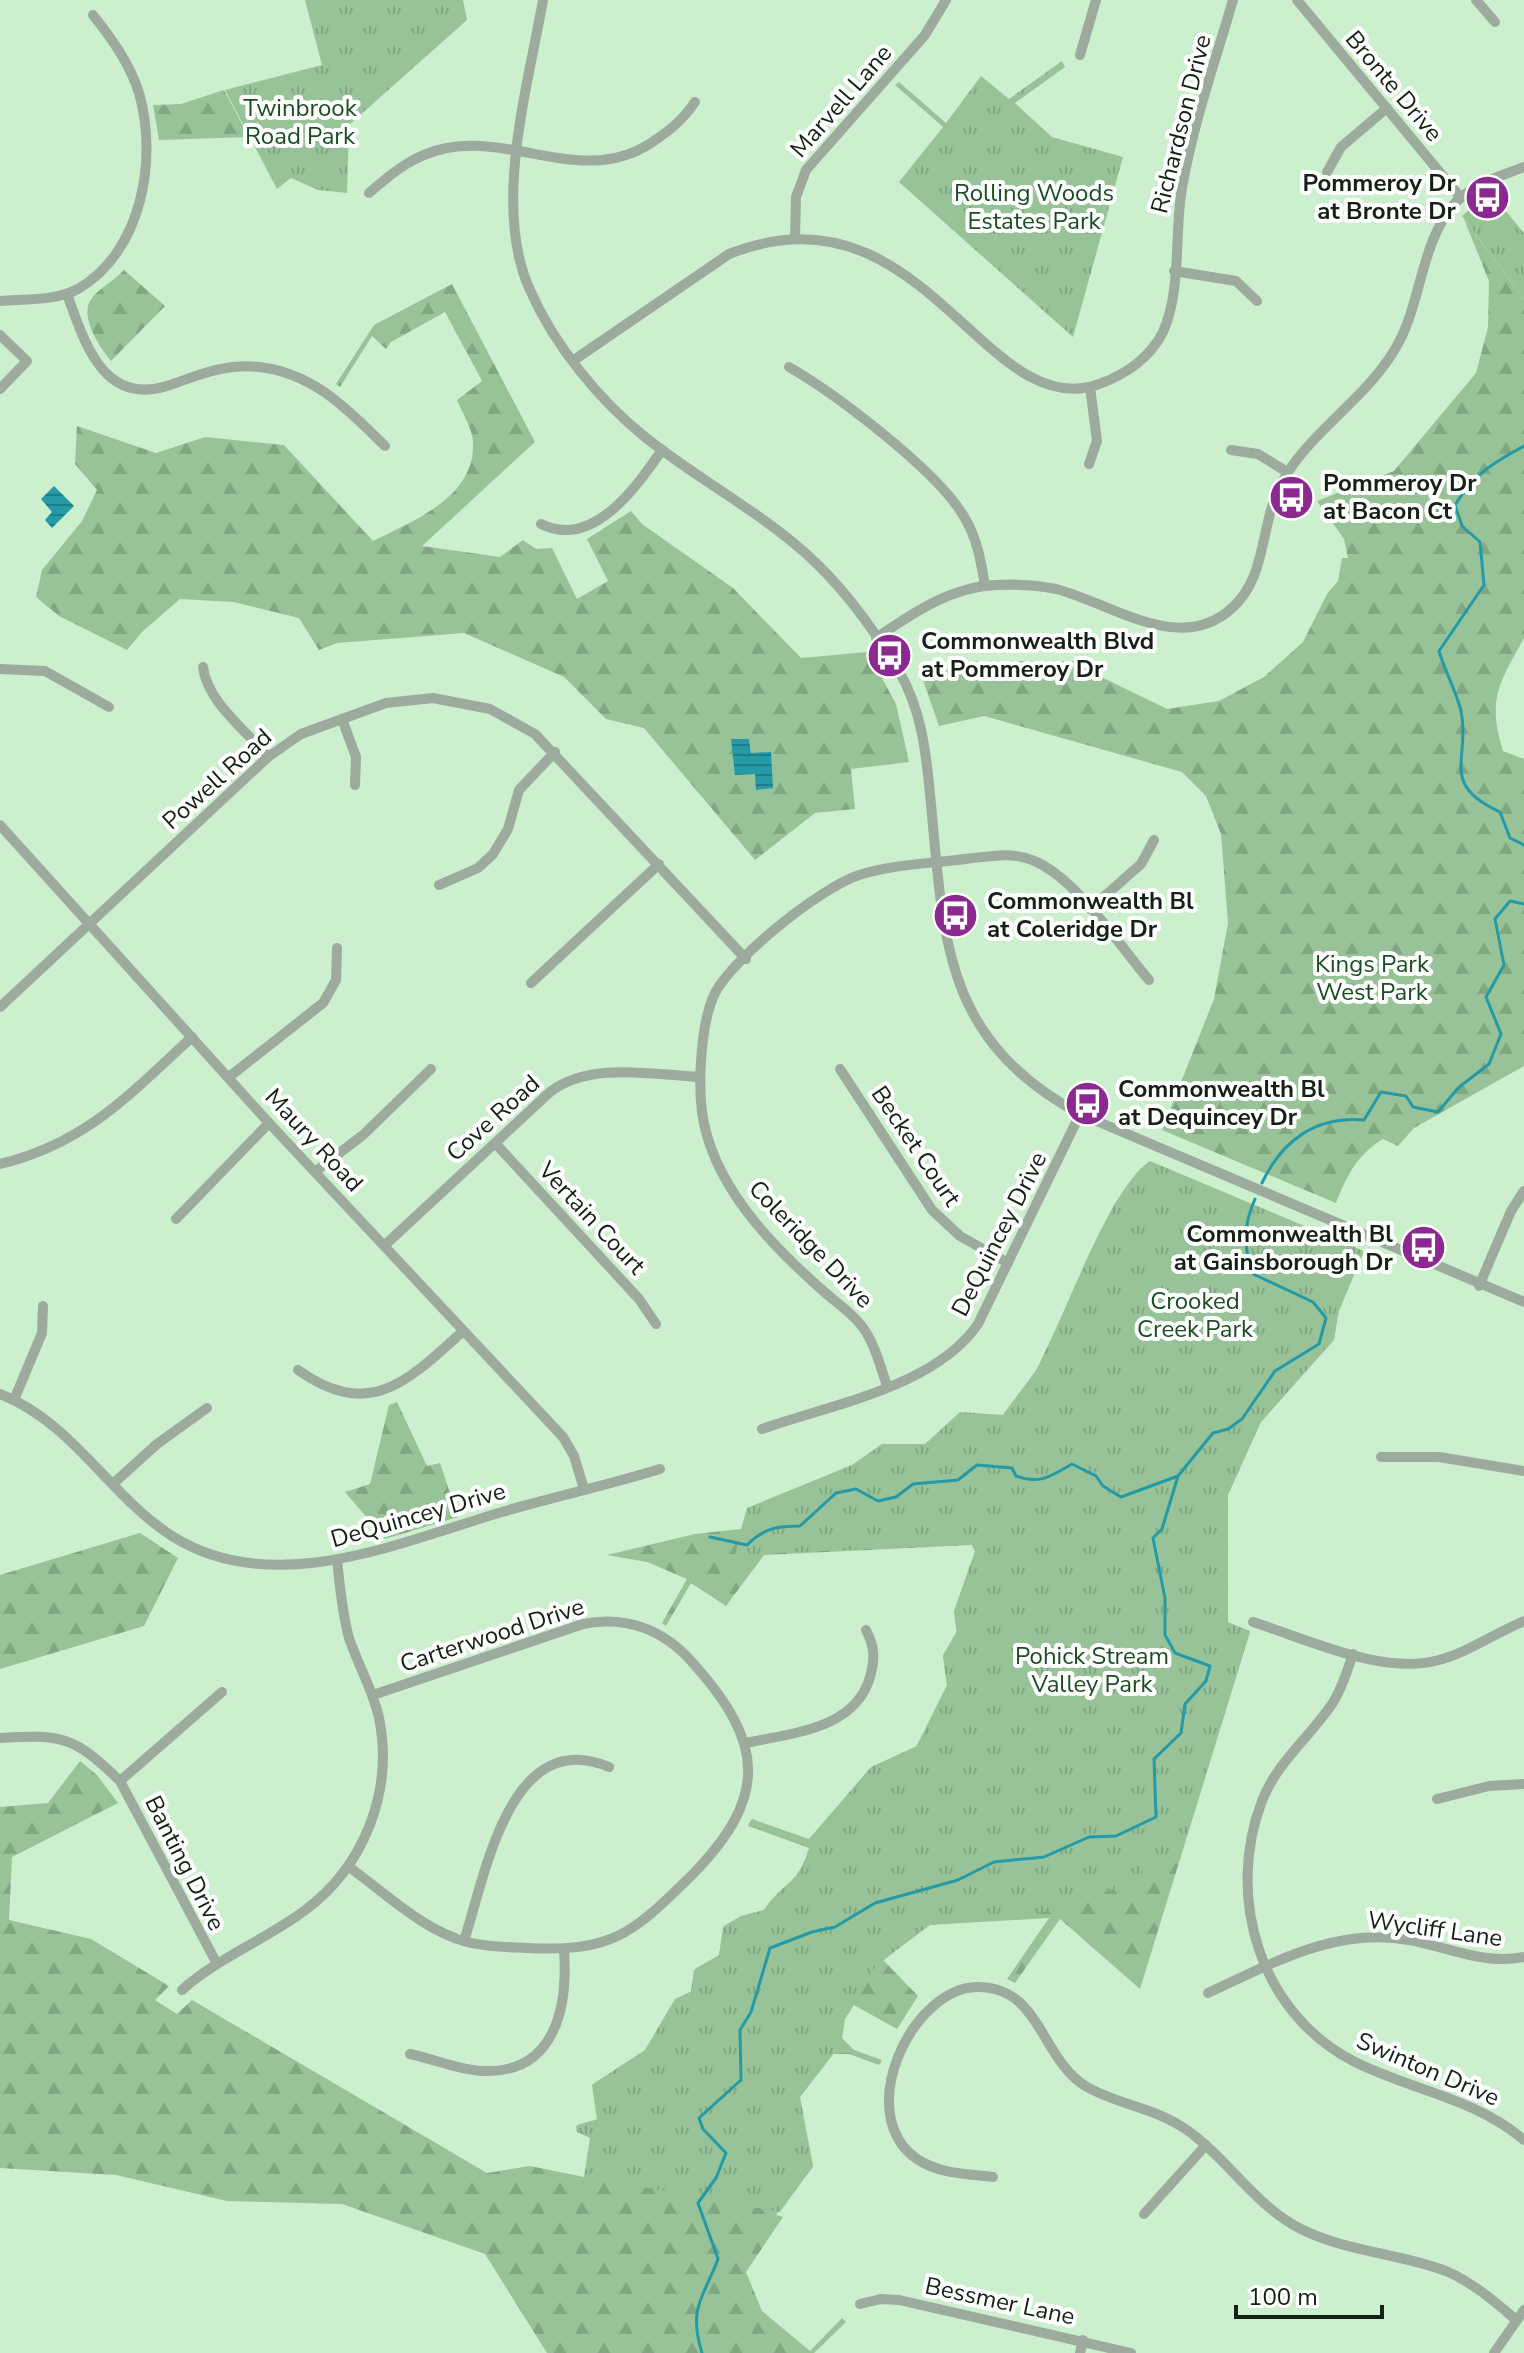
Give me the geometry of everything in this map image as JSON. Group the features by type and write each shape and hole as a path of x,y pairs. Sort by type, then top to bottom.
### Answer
{"street":[{"path":"543,0 512,208 519,263 541,313 610,405 662,450 803,551 835,583 876,638 906,686 920,725 948,951 973,1016 994,1046 1022,1075 1080,1114 1479,1286 1524,1302"},
{"name":"Marvell Lane","path":"795,239 796,197 806,170 925,35 946,0"},
{"path":"1080,55 1096,0"},
{"name":"Richardson Drive","path":"574,360 714,262 745,248 795,239 847,245 886,260 913,279 1020,372 1051,385 1090,387 1129,370 1154,347 1168,318 1183,184 1233,0"},
{"name":"Bronte Drive","path":"1297,0 1461,198"},
{"path":"1476,0 1495,22"},
{"path":"0,301 67,294 94,278 123,243 136,212 147,166 147,144 137,86 125,61 93,15"},
{"path":"369,193 397,168 426,153 472,146 586,163 618,160 675,127 695,102"},
{"path":"1327,172 1341,147 1387,108"},
{"path":"876,638 930,603 985,586 1025,585 1056,589 1166,627 1207,624 1230,611 1248,590 1258,565 1272,505 1287,472 1388,360 1407,324 1433,238 1461,198 1482,183 1524,167"},
{"path":"1174,271 1236,281 1257,301"},
{"path":"67,294 94,361 118,382 143,389 161,388 206,372 248,366 294,375 329,394 385,446"},
{"path":"0,389 27,361 2,340"},
{"path":"789,367 858,414 949,496 973,534 985,586"},
{"path":"1089,464 1097,441 1090,387"},
{"path":"541,524 568,531 606,514 631,493 662,450"},
{"path":"1231,450 1258,454 1287,472"},
{"path":"203,667 205,679 215,697 268,757"},
{"path":"0,669 45,671 109,707"},
{"name":"Powell Road","path":"0,1007 268,757 301,734 400,700 449,699 490,709 514,720 555,752 746,959"},
{"path":"342,719 356,757 355,785"},
{"path":"439,885 460,878 493,854 508,829 519,790 555,752"},
{"name":"Maury Road","path":"0,825 269,1123 563,1437 574,1456 584,1489"},
{"path":"1090,909 1141,864 1154,840"},
{"name":"Coleridge Drive","path":"887,1386 877,1354 861,1325 803,1273 727,1185 707,1136 700,1077 712,1000 723,981 803,907 838,884 878,870 1005,856 1028,858 1055,872 1149,980"},
{"path":"531,983 659,864"},
{"path":"229,1077 323,1003 336,980 337,948"},
{"path":"0,1164 44,1151 94,1125 192,1037"},
{"path":"316,1171 363,1135 431,1069"},
{"name":"Becket Court","path":"840,1069 932,1210 960,1236 1008,1263"},
{"name":"Cove Road","path":"385,1245 550,1092 583,1075 700,1077"},
{"name":"DeQuincey Drive","path":"762,1429 930,1370 959,1348 978,1324 1080,1114"},
{"path":"176,1219 269,1123"},
{"name":"Vertain Court","path":"495,1143 639,1299 656,1324"},
{"path":"1479,1286 1511,1211 1524,1191"},
{"path":"14,1400 42,1333 43,1306"},
{"path":"298,1370 336,1391 381,1391 412,1377 463,1331"},
{"name":"DeQuincey Drive","path":"0,1394 54,1424 156,1524 204,1552 253,1562 337,1560 660,1469"},
{"path":"114,1483 157,1444 207,1408"},
{"path":"1381,1457 1439,1457 1524,1471"},
{"path":"182,1990 216,1962 304,1911 349,1867 371,1823 381,1783 382,1740 373,1695 348,1635 337,1560"},
{"path":"1253,1622 1353,1654 1400,1665 1429,1663 1455,1655 1524,1621"},
{"name":"Carterwood Drive","path":"349,1867 433,1925 464,1941 564,1950 605,1943 636,1927 719,1847 734,1825 744,1801 746,1743 726,1701 684,1652 656,1632 622,1622 583,1624 373,1695"},
{"path":"746,1743 817,1727 850,1709 867,1685 874,1663 873,1643 866,1630"},
{"name":"Swinton Drive","path":"1353,1654 1338,1695 1275,1775 1254,1824 1247,1859 1247,1897 1265,1967 1297,2015 1335,2050 1373,2071 1485,2112 1524,2140"},
{"name":"Banting Drive","path":"120,1781 222,1692"},
{"name":"Banting Drive","path":"0,1738 46,1735 63,1739 88,1751 120,1781 216,1962"},
{"path":"464,1941 504,1817 517,1795 540,1773 561,1763 583,1759 609,1767"},
{"path":"1437,1799 1489,1786 1524,1784"},
{"name":"Wycliff Lane","path":"1208,1993 1316,1946 1366,1937 1411,1940 1477,1959 1524,1957"},
{"path":"410,2054 481,2071 511,2067 533,2056 546,2044 561,2018 565,1993 564,1950"},
{"path":"993,2177 942,2170 920,2160 898,2139 888,2110 893,2072 924,2014 948,1994 973,1987 999,1990 1026,2006 1039,2024 1051,2051 1077,2080 1099,2093 1165,2117 1206,2145 1257,2199 1296,2226 1342,2246 1448,2272 1473,2285 1515,2319"},
{"path":"1144,2214 1206,2145"},
{"name":"Bessmer Lane","path":"860,2304 881,2299 899,2300 1131,2353"},
{"path":"1494,2353 1524,2310"},
{"path":"1080,2353 1083,2340"}],"green space":[{"name":"Twinbrook Road Park","path":"305,0 463,0 467,20 349,125 347,193 318,190 291,178 277,189 225,90 322,65"},
{"name":"Rolling Woods Estates Park","path":"1062,61 1065,67 1015,103 1052,137 1123,157 1073,337 899,182 943,127 895,85 899,82 946,123 981,76 1009,99"},
{"path":"224,90 249,137 159,140 153,105 181,104"},
{"path":"1490,192 1524,233 1524,299 1462,216"},
{"name":"Kings Park West Park","path":"1464,219 1524,299 1524,638 1502,680 1496,718 1503,751 1524,759 1524,1066 1414,1128 1398,1146 1383,1139 1374,1145 1354,1166 1336,1203 1162,1130 1214,999 1228,923 1221,834 1206,796 1182,772 984,716 939,726 923,680 961,661 1080,661 1087,670 1167,709 1219,701 1264,677 1303,642 1327,594 1338,581 1342,558 1348,558 1344,539 1317,501 1394,471 1476,373 1488,327 1489,281"},
{"path":"124,270 165,306 111,361 93,333 88,308 96,293"},
{"path":"452,284 535,442 422,546 500,557 523,540 536,549 552,548 577,599 608,581 587,539 631,511 642,524 733,588 801,658 868,652 896,704 909,762 851,769 855,809 815,813 755,860 644,728 606,719 564,677 464,633 337,643 319,650 299,618 233,602 180,599 142,632 127,650 59,616 36,597 42,570 82,521 97,490 75,464 77,426 156,453 205,437 284,445 373,541 440,504 465,477 471,461 472,436 457,400 482,381 445,312 391,342 386,349 372,336 340,387 336,384 374,325","holes":["732,739 749,739 751,753 773,788 755,774"]},
{"name":"Pohick Stream Valley Park","path":"1150,1161 1364,1251 1339,1311 1334,1339 1261,1422 1228,1495 1228,1622 1250,1631 1179,1862 1155,1859 1141,1865 1143,1872 1131,1883 1032,1916 930,1924 875,1967 845,2019 842,2038 854,2050 882,2060 880,2064 849,2053 834,2053 800,2097 813,2166 780,2212 586,2177 591,2137 578,2131 577,2125 598,2119 593,2084 645,2050 675,1999 692,1991 695,1969 719,1955 724,1926 741,1916 764,1910 801,1869 810,1847 749,1825 752,1819 809,1839 871,1767 917,1746 947,1685 943,1655 957,1631 954,1611 975,1551 974,1544 735,1555 747,1508 852,1465 882,1444 925,1444 960,1412 1003,1415 1039,1365 1119,1197"},
{"name":"Crooked Creek Park","path":"1150,1162 1338,1312 1334,1340 1260,1423 1227,1496 1228,1623 1250,1632 1140,1989 1060,1919 1015,1983 1007,1979 1049,1918 930,1925 883,1960 918,1996 897,2029 854,2005 844,2020 842,2039 854,2051 881,2061 879,2065 849,2054 833,2054 799,2098 813,2167 776,2215 783,2217 746,2272 762,2311 810,2351 842,2318 846,2322 814,2353 547,2353 485,2254 342,2204 227,2201 116,2175 0,2168 0,1807 48,1803 80,1761 97,1775 118,1803 12,1857 9,1920 91,1939 169,1986 155,2000 177,2014 192,2000 487,2173 530,2166 584,2177 590,2138 577,2132 576,2126 597,2120 592,2085 644,2052 675,2000 691,1992 694,1970 719,1956 723,1927 760,1912 773,1903 793,1883 802,1866 809,1848 748,1826 751,1820 808,1840 916,1747 947,1686 943,1656 957,1633 954,1612 975,1552 972,1545 764,1555 726,1606 691,1583 666,1626 662,1623 687,1579 647,1562 607,1555 695,1534 741,1529 747,1509 852,1466 925,1445 1002,1416 1037,1369 1115,1203"},
{"path":"397,1402 427,1466 440,1463 458,1517 385,1539 345,1492 370,1484 389,1405"},
{"path":"140,1533 178,1558 144,1626 0,1669 0,1575"}],"water":[{"path":"54,486 74,506 52,528 45,520 52,512 41,499"},
{"path":"731,739 749,739 751,753 771,752 773,788 756,790 755,774 735,775"}],"waterway":[{"path":"1524,446 1485,470 1455,505 1462,526 1480,542 1484,585 1439,651 1461,711 1463,780 1469,791 1500,812 1510,838 1524,845"},
{"path":"1262,1183 1290,1143 1302,1134 1331,1122 1364,1120 1381,1092 1406,1096 1413,1107 1438,1112 1458,1088 1489,1064 1501,1034 1486,997 1504,965 1495,919 1510,901 1524,904"},
{"path":"710,1537 747,1545 771,1529 800,1526 836,1493 856,1489 878,1501 896,1497 913,1484 958,1480 977,1465 1012,1468 1016,1476 1032,1480 1051,1475 1072,1464 1096,1476 1103,1486 1121,1497 1178,1476 1213,1433 1228,1429 1242,1419 1275,1371 1319,1344 1326,1318 1313,1302 1253,1274 1246,1236 1255,1199"},
{"path":"702,2353 697,2314 718,2259 698,2203 716,2178 726,2153 703,2129 699,2118 741,2080 740,2030 751,2012 770,1948 835,1927 875,1903 958,1880 994,1862 1044,1857 1089,1837 1116,1836 1156,1817 1154,1759 1181,1733 1185,1704 1206,1681 1210,1666 1175,1653 1165,1635 1165,1598 1153,1538 1162,1529 1178,1476"}],"place":[{"name":"Pommeroy Dr at Bronte Dr","path":"1487,197"},
{"name":"Pommeroy Dr at Bacon Ct","path":"1292,497"},
{"name":"Commonwealth Blvd at Pommeroy Dr","path":"890,655"},
{"name":"Commonwealth Bl at Coleridge Dr","path":"956,915"},
{"name":"Commonwealth Bl at Dequincey Dr","path":"1087,1103"},
{"name":"Commonwealth Bl at Gainsborough Dr","path":"1424,1248"}]}
